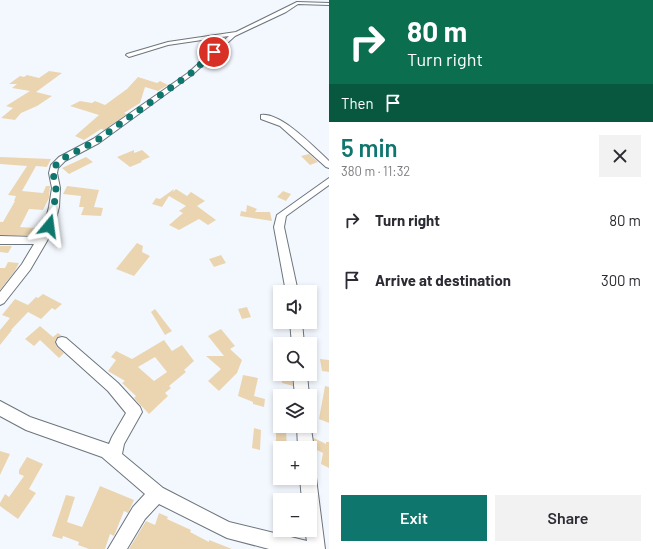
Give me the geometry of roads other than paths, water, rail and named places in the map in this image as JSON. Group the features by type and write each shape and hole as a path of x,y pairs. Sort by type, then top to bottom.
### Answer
{"street":[{"path":"292,0 329,4"},
{"path":"0,300 26,267 42,241 49,226 54,207 56,188 53,173 54,167 62,159 96,141 190,74 224,42 238,33 300,2"},
{"path":"129,55 164,43 178,43 238,33"},
{"path":"264,117 283,124 329,165"},
{"path":"291,285 280,227 282,215 329,181"},
{"path":"0,240 42,241"},
{"path":"62,342 113,387 135,412 117,442 114,457"},
{"path":"0,408 26,423 107,451 156,494 227,530 304,549"},
{"path":"309,485 316,549"},
{"path":"117,549 139,513 156,494"}]}
